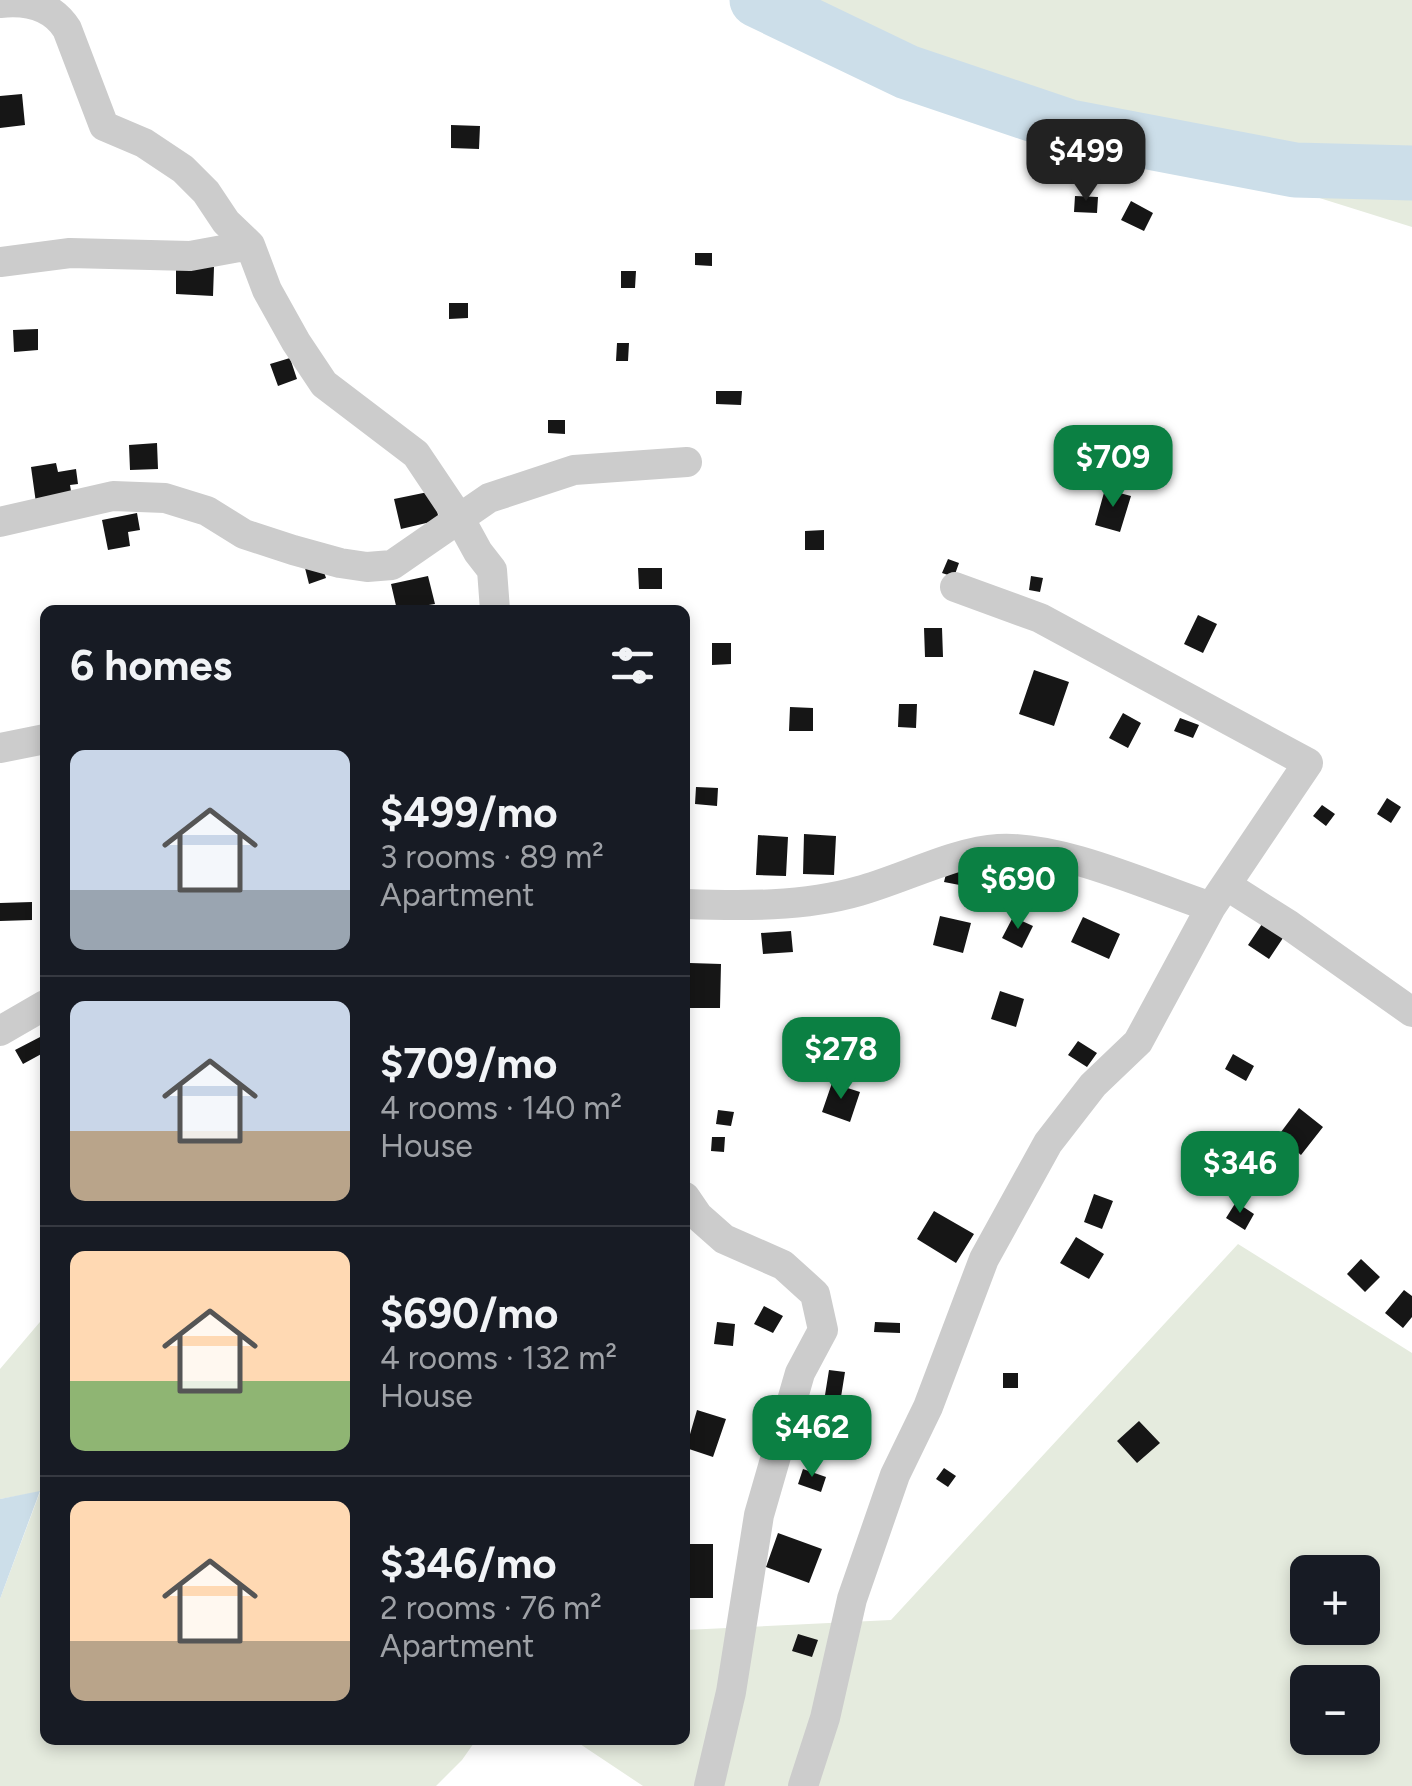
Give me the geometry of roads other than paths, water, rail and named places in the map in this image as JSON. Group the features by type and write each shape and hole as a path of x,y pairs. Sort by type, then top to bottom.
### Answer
{"street":[{"path":"0,3 40,5 58,14 104,126 144,143 183,169 250,245 277,307 324,384 416,454 461,520 492,570 495,605"},
{"path":"0,262 70,254 190,256 250,245"},
{"path":"0,522 113,496 165,498 207,511 244,534 340,563 392,565 488,498 574,470 687,462"},
{"path":"803,1786 825,1718 858,1581 895,1475 928,1408 984,1260 1048,1143 1093,1085 1138,1042 1218,896 1308,763 1040,618 955,587"},
{"path":"0,748 40,740"},
{"path":"690,904 798,903 857,892 931,866 998,849 1058,856 1218,896 1290,926 1412,1012"},
{"path":"0,1030 40,1008"},
{"path":"690,1205 724,1239 783,1264 814,1294 823,1330 800,1373 759,1515 731,1692 709,1786"}],"water":[{"path":"40,1491 0,1599 0,1499"}],"waterway":[{"path":"757,0 907,72 1070,127 1295,170 1412,173"}]}
